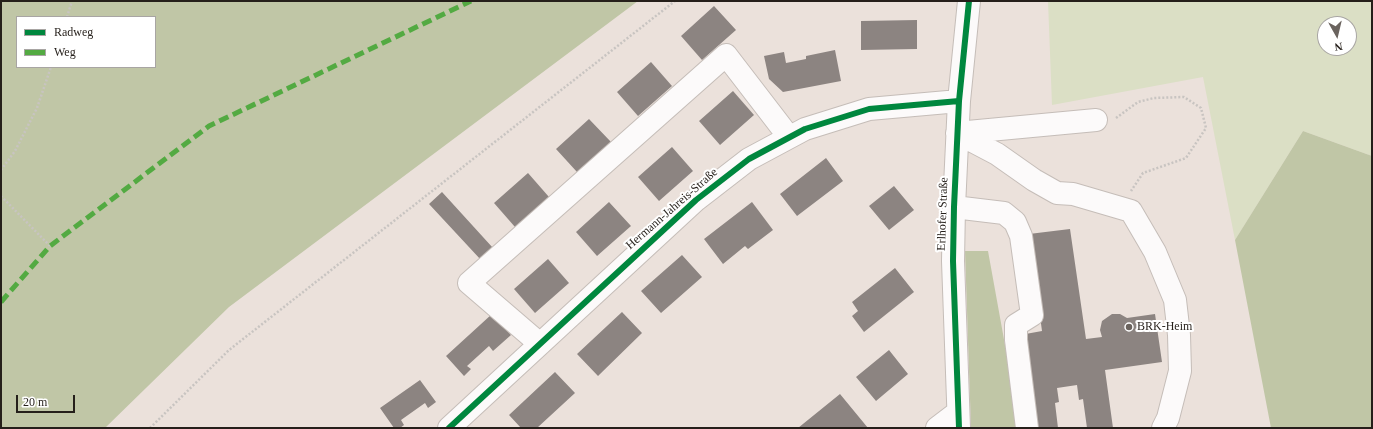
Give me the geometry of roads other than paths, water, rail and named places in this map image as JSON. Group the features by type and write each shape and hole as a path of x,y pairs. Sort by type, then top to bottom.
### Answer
{"street":[{"name":"Erlhofer Straße","path":"958,420 953,261 954,207 959,101 969,1"},
{"path":"540,344 469,283 726,55 789,137"},
{"name":"Hermann-Jahreis-Straße","path":"449,428 696,200 749,159 805,129 869,108 959,101"},
{"path":"957,133 1096,120"},
{"path":"957,133 997,154 1034,180 1057,193 1073,194 1131,211 1155,252 1175,300 1179,335 1180,372 1168,418 1163,428"},
{"path":"954,207 1004,214 1015,222 1021,236 1032,315 1016,325 1016,340 1028,428"},
{"path":"937,428 958,420"}],"place":[{"name":"BRK-Heim","path":"1129,327"}]}
